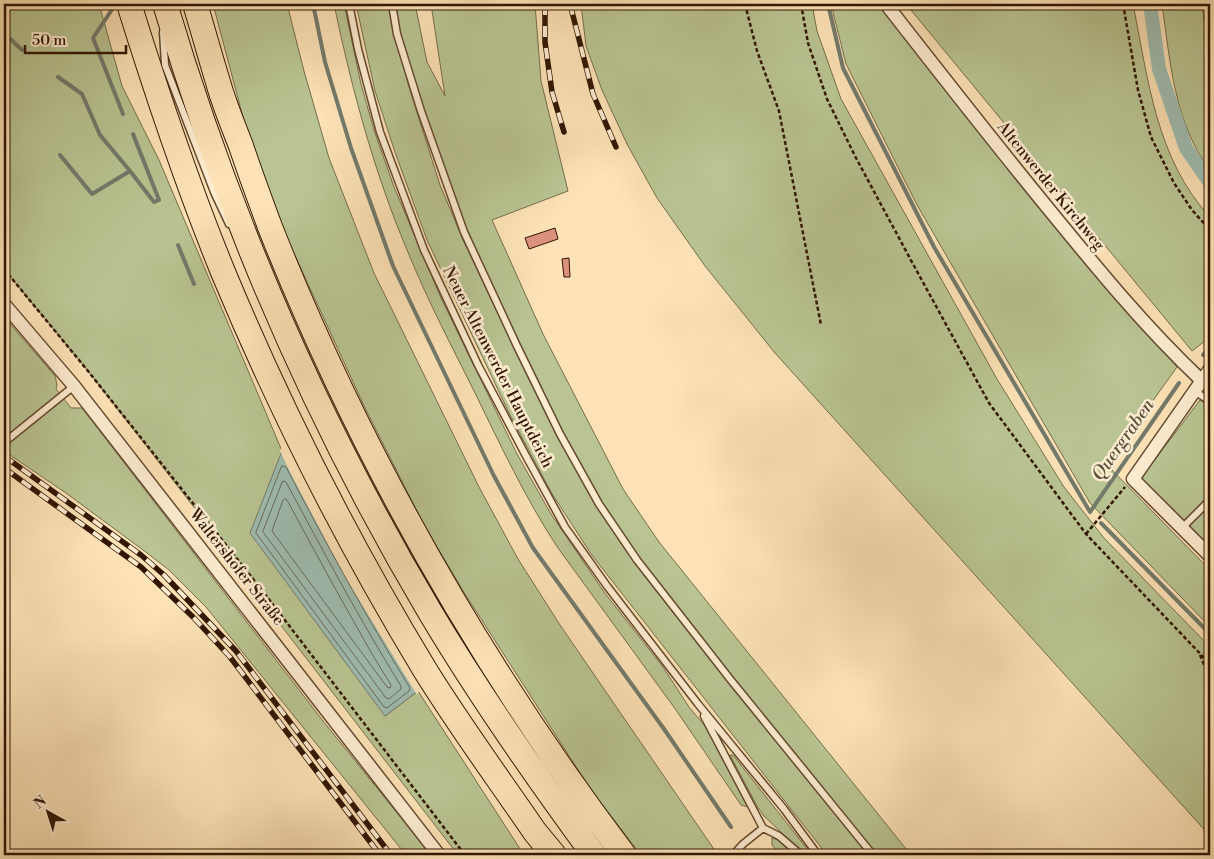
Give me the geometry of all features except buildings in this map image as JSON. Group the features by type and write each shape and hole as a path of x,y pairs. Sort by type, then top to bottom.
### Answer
{"highway":[{"path":"129,4 161,104 223,272 300,440 372,579 429,676 535,832 554,855"},
{"path":"164,4 207,137 244,234 329,426 373,510 430,611 495,715 594,855"},
{"path":"195,4 218,83 270,227 310,323 352,413 409,522 511,696 596,819 624,855"}],"street":[{"name":"Altenwerder Kirchweg","path":"886,4 958,97 1108,282 1181,361 1198,385"},
{"name":"Waltershofer Straße","path":"4,304 74,386 439,855"},
{"path":"1210,369 1132,479 1210,556"}],"lane":[{"name":"Neuer Altenwerder Hauptdeich","path":"349,4 358,49 380,132 424,250 478,365 565,527 607,586 698,704 784,809 818,855"},
{"path":"392,4 397,34 420,110 464,232 556,425 599,504 637,560 873,855"},
{"path":"163,28 165,65 214,192 231,228"},
{"path":"268,310 324,429 427,620 517,760"},
{"path":"1198,385 1210,400"},
{"path":"6,442 74,386"},
{"path":"1182,528 1210,500"},
{"name":"Neuer Altenwerder Hauptdeich","path":"698,704 763,828"},
{"path":"733,855 763,828 779,836 802,855"}],"path":[{"path":"745,4 757,51 779,111 821,325"},
{"path":"801,4 808,43 827,99 899,240 989,404 1086,534 1210,664"},
{"path":"1123,4 1138,90 1151,137 1179,190 1192,210 1210,230"},
{"path":"4,269 88,371 260,589 465,855"},
{"path":"1086,534 1132,479"},
{"path":"1198,651 1210,679"}],"green space":[{"path":"4,4 99,4 122,86 159,160 282,451 385,716 418,691 524,855 458,855 276,619 228,551 88,371 4,269"},
{"path":"213,4 287,4 329,158 374,273 479,487 518,559 560,625 718,855 641,855 591,790 465,594 423,523 365,408 285,234 244,121"},
{"path":"334,4 344,4 361,84 374,130 394,187 441,298 517,454 551,514 604,592 663,667 689,707 705,726 748,807 741,805 676,710 558,548 513,471 433,308 397,226 375,164"},
{"path":"356,4 390,4 408,84 440,185 463,240 516,351 592,498 671,609 868,855 827,855 591,554 551,492 510,415 427,240 375,91"},
{"path":"392,4 415,4 427,62 445,96 431,4 535,4 541,81 568,191 492,220 543,334 623,489 659,542 911,855 873,855 637,560 599,504 560,434 464,232 421,111"},
{"path":"581,4 812,4 817,31 841,99 997,379 1064,487 1104,538 1210,647 1210,836 775,353 705,266 657,198 627,144 602,90 586,46"},
{"path":"831,4 880,4 1177,367 1107,465 1210,570 1210,627 1090,503 917,205 846,64"},
{"path":"906,4 1133,4 1150,89 1166,144 1177,170 1192,194 1210,217 1210,337 1192,351"},
{"path":"1162,4 1202,4 1210,69 1210,170 1188,132 1181,112 1171,69"},
{"path":"4,317 55,376 56,389 71,408 82,408 323,721 431,855 406,855 206,607 169,570 66,493 4,451"},
{"path":"1200,400 1210,408 1210,546 1141,478"},
{"path":"730,755 733,755 812,855 805,855 764,816"},
{"path":"772,838 778,840 795,855 781,855 772,845"}],"water":[{"path":"282,451 347,572 418,691 385,716 250,533"}],"pier":[{"path":"281,448 284,449 390,643 420,690 417,695 344,575 291,474 280,451"}],"waterway":[{"path":"113,4 113,8 93,38 123,114"},
{"path":"313,4 325,62 351,148 393,266 494,476 533,548 664,729 731,827"},
{"path":"828,4 843,68 934,247 1090,512 1179,383"},
{"path":"1150,4 1159,69 1186,148 1210,183"},
{"path":"4,33 22,50"},
{"path":"4,43 8,37"},
{"path":"58,77 82,94 100,135 130,171"},
{"path":"60,155 92,194 130,171 154,202 159,200 133,134"},
{"path":"178,245 194,284"},
{"name":"Quergraben","path":"1203,355 1210,346"},
{"path":"1101,523 1210,634"}],"railway":[{"path":"545,4 545,42 552,92 564,132"},
{"path":"570,4 593,94 616,147"},
{"path":"4,456 141,555 164,575 236,651 391,855"},
{"path":"4,468 141,567 193,617 230,657 380,855"}]}
